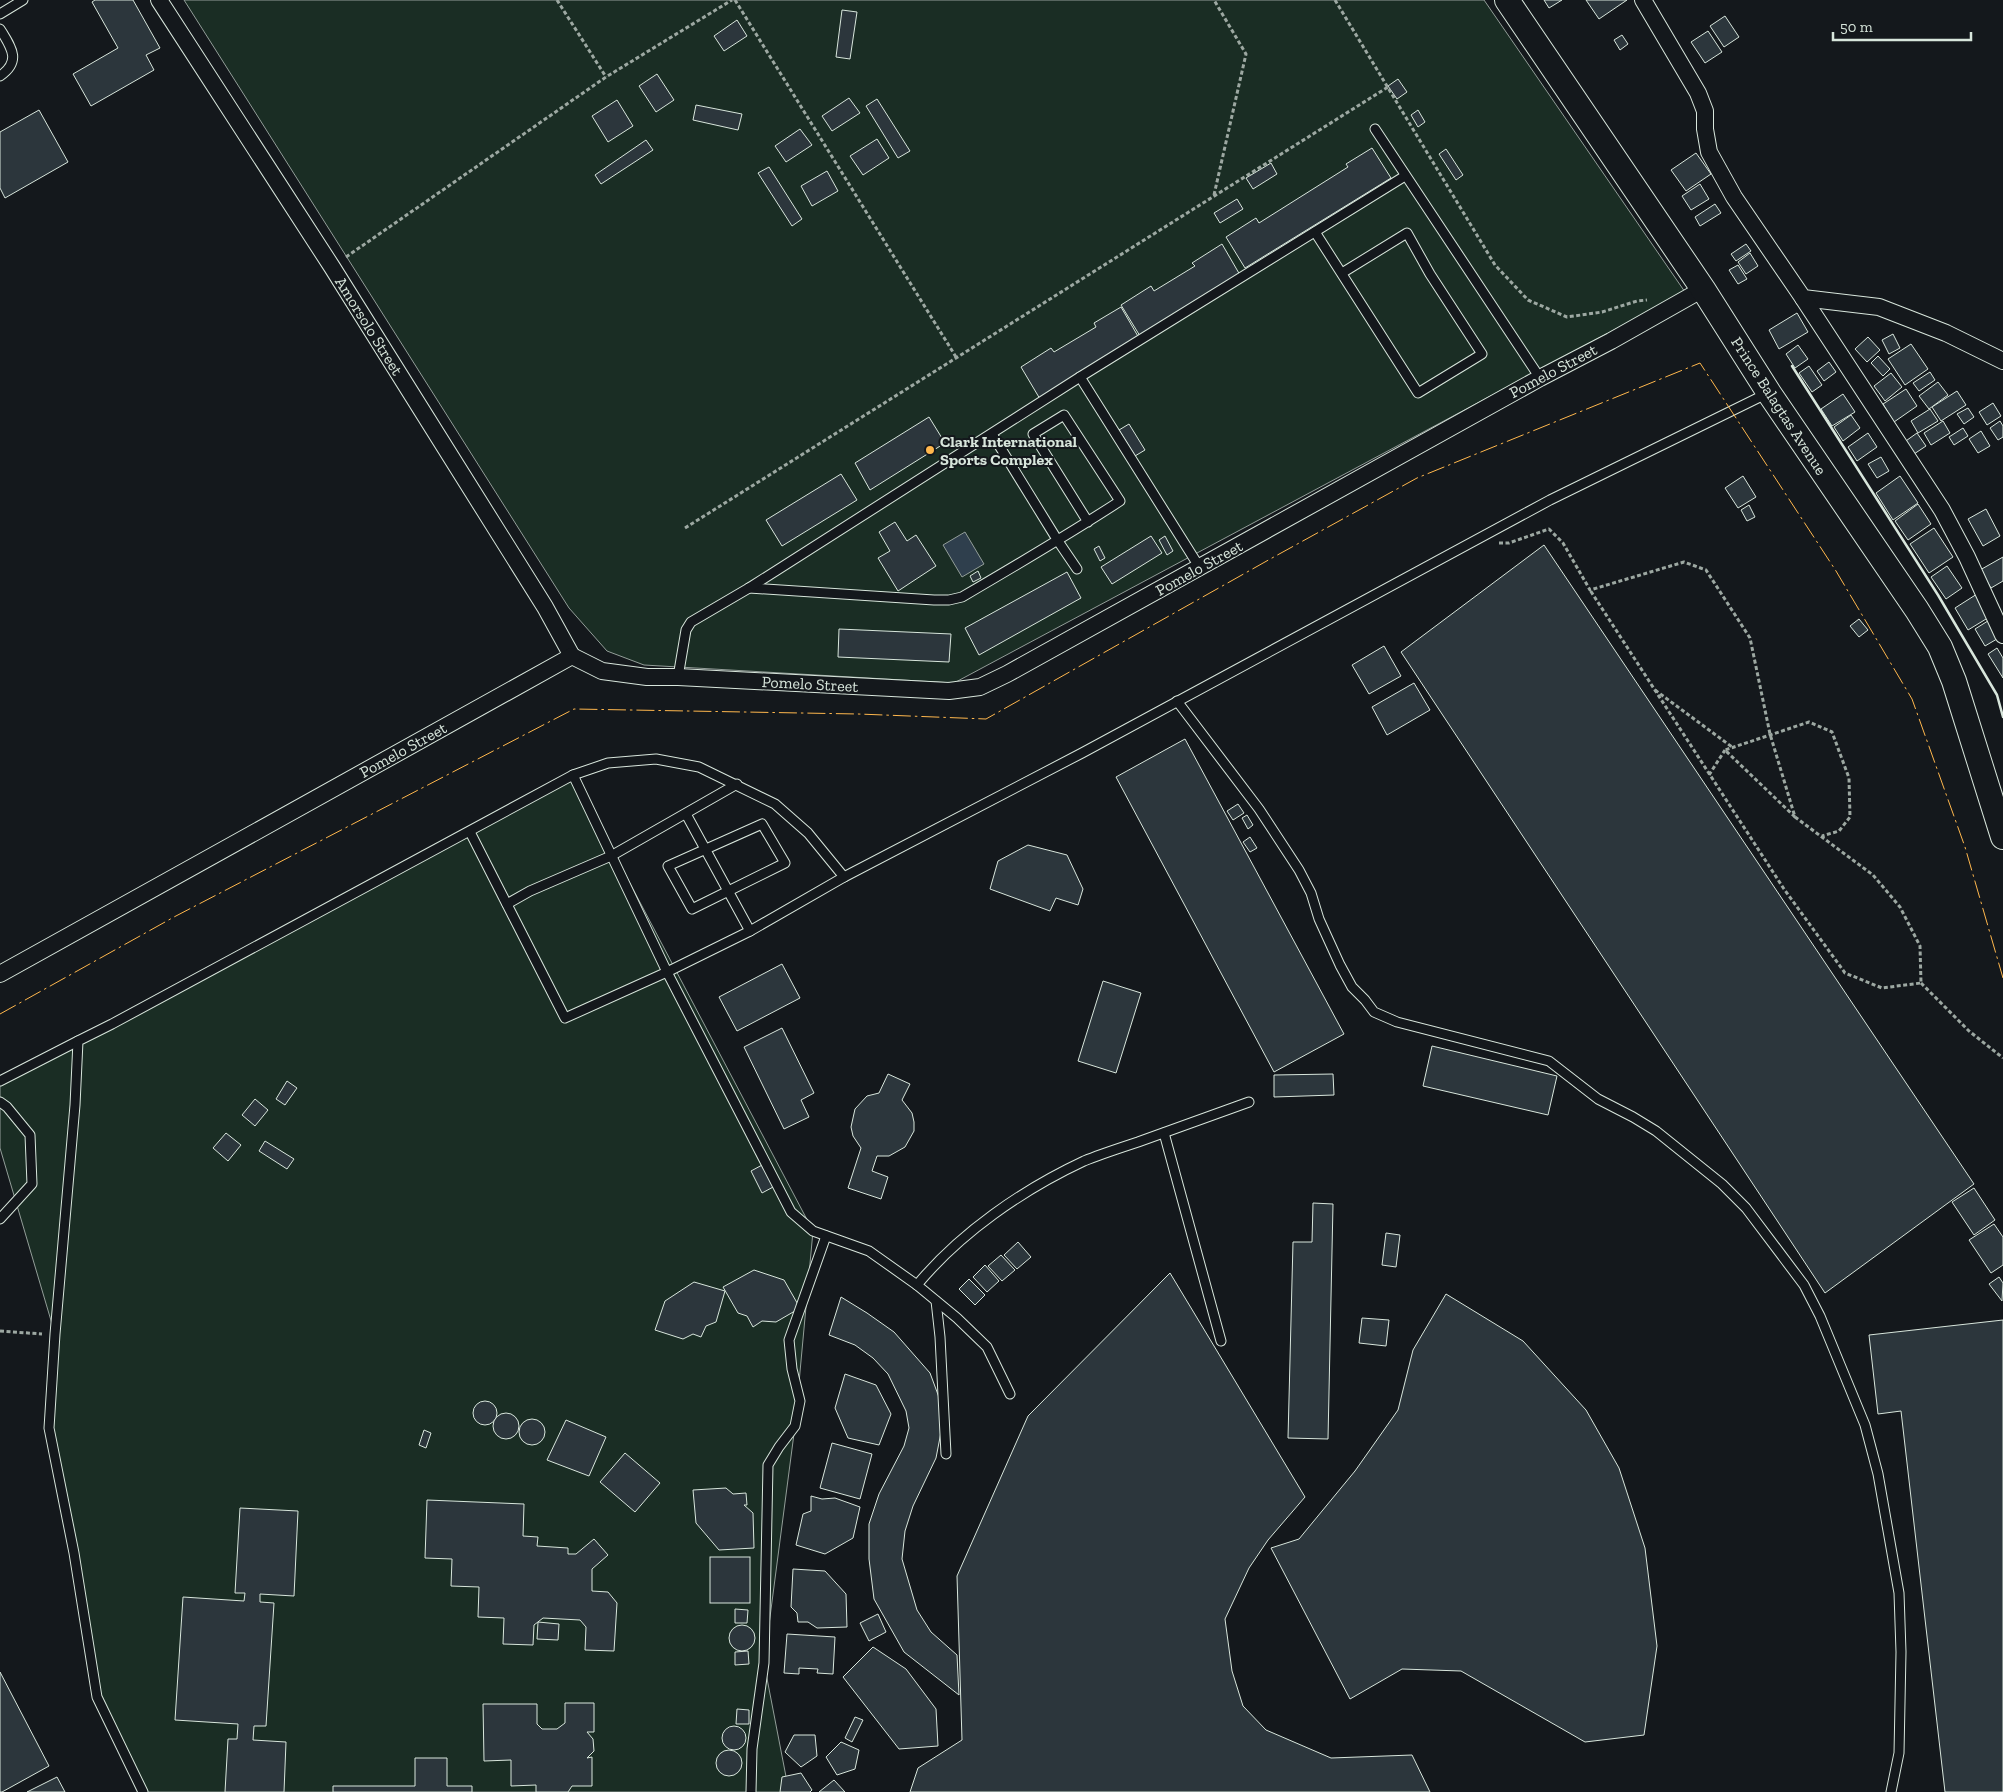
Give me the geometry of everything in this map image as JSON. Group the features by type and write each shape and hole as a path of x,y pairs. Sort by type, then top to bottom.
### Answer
{"main road":[{"name":"Prince Balagtas Avenue","path":"1507,0 1703,289 1768,393 1917,610 1940,648 1963,707 2003,837"}],"street":[{"name":"Amorsolo Street","path":"159,0 332,267 545,607 572,656"},
{"path":"1643,0 1698,93 1705,111 1705,130 1709,152 1734,197 1804,298 1942,510 1968,557 2003,635"},
{"name":"Pomelo Street","path":"0,974 572,656 602,671 647,677 949,691 980,687 1200,568 1703,289"},
{"path":"1804,298 1879,308 1946,333 2003,361"}],"lane":[{"path":"0,14 23,0"},
{"path":"0,29 13,55 13,62 8,70 0,76"},
{"path":"1376,129 1405,176 1540,378"},
{"path":"678,677 688,626 1080,378 1405,176"},
{"path":"1315,232 1418,393 1482,354 1430,274 1407,233 1342,273"},
{"path":"1080,378 1200,568"},
{"path":"470,832 565,1018 667,972 750,930 844,877 1082,753 1550,500 1768,393"},
{"path":"749,588 949,600 962,596 1058,541 1088,522 1120,501 1064,415 1033,434 1088,522"},
{"path":"992,434 1077,569"},
{"path":"1177,701 1272,828 1311,893 1319,919 1352,987 1374,1012 1397,1022 1549,1061 1598,1099 1633,1117 1656,1132 1722,1184 1746,1208 1804,1286 1820,1316 1865,1425 1878,1474 1900,1592 1899,1753 1891,1792"},
{"path":"0,1081 121,1020 573,776 608,762 656,759 699,768 737,784 775,804 808,833 844,877"},
{"path":"573,776 667,972 791,1212 813,1232 869,1251 936,1301 987,1347 1010,1394"},
{"path":"507,904 530,891 611,856 737,784"},
{"path":"686,814 750,930"},
{"path":"762,824 785,863 692,909 668,866 705,848 762,824"},
{"path":"78,1041 75,1105 55,1334 49,1428 74,1553 97,1697 143,1792"},
{"path":"0,1102 30,1135 32,1184 0,1219"},
{"path":"917,1286 932,1266 954,1246 994,1214 1034,1188 1085,1161 1249,1102"},
{"path":"1164,1133 1221,1341"},
{"path":"751,1792 752,1748 764,1663 768,1465 779,1447 796,1426 800,1401 792,1369 789,1340 826,1236"},
{"path":"936,1301 940,1337 946,1454"}],"path":[{"path":"557,0 606,77"},
{"path":"332,267 606,77 733,0 956,357"},
{"path":"1214,0 1246,54 1214,195"},
{"path":"1336,0 1495,266 1528,300 1567,317 1602,312 1637,301 1655,299"},
{"path":"685,528 1388,86"},
{"path":"1466,545 1509,543 1548,529 1563,543 1590,590 1709,775 1784,889 1845,973 1882,988 1921,983"},
{"path":"1590,590 1684,562 1706,570 1750,638 1770,734 1795,817"},
{"path":"1653,688 1732,747"},
{"path":"1709,775 1725,750 1732,747 1809,722 1832,732 1849,778 1850,816 1839,831 1822,836"},
{"path":"1725,750 1795,817 1873,874 1900,907 1920,946 1921,983 1969,1031 2003,1058"},
{"path":"0,1331 55,1334"}],"green space":[{"name":"Clark International Sports Complex","path":"184,0 1484,0 1685,292 954,683 644,665 607,651 569,608"},
{"path":"573,775 813,1231 795,1426 764,1663 789,1792 143,1792 97,1697 49,1428 55,1334 0,1148 0,1081"}],"water":[{"path":"965,532 984,564 962,577 943,545"}],"building":[{"path":"95,0 133,0 160,48 146,55 154,70 91,106 73,74 118,48 92,2"},
{"path":"1544,0 1562,0 1549,8"},
{"path":"1586,0 1627,0 1599,19"},
{"path":"842,10 857,12 850,59 836,57"},
{"path":"1725,16 1739,37 1724,47 1710,26"},
{"path":"737,20 747,36 724,51 714,36"},
{"path":"1708,31 1722,52 1705,63 1691,42"},
{"path":"1622,35 1628,44 1620,50 1614,40"},
{"path":"657,74 674,100 656,112 639,86"},
{"path":"1398,79 1407,92 1397,99 1388,86"},
{"path":"849,98 860,113 832,131 822,116"},
{"path":"877,99 910,151 898,158 866,106"},
{"path":"617,100 633,126 608,142 592,116"},
{"path":"696,105 742,114 738,130 693,120"},
{"path":"39,110 68,162 5,198 0,188 0,132"},
{"path":"1418,110 1425,122 1418,127 1411,115"},
{"path":"800,129 812,145 786,162 775,146"},
{"path":"877,139 889,158 863,175 850,156"},
{"path":"646,140 653,150 601,184 595,175"},
{"path":"1372,148 1391,178 1245,268 1226,237 1256,218 1259,223 1348,167 1346,164"},
{"path":"1446,149 1463,175 1456,180 1439,154"},
{"path":"1696,153 1711,174 1686,191 1671,170"},
{"path":"1271,163 1277,174 1253,189 1246,178"},
{"path":"769,167 802,219 792,226 758,173"},
{"path":"827,171 838,191 812,206 801,186"},
{"path":"1700,184 1709,199 1691,210 1682,196"},
{"path":"1237,199 1243,209 1220,223 1214,213"},
{"path":"1715,204 1721,213 1700,226 1695,217"},
{"path":"1222,244 1240,275 1140,336 1121,305 1151,286 1154,291 1195,266 1192,263"},
{"path":"1746,244 1751,251 1736,261 1731,254"},
{"path":"1750,253 1758,266 1746,274 1738,262"},
{"path":"1738,265 1747,279 1738,284 1729,270"},
{"path":"1121,307 1139,338 1040,399 1021,367 1051,348 1054,352 1096,327 1094,323"},
{"path":"1797,313 1808,332 1779,349 1769,330"},
{"path":"1893,334 1900,348 1889,354 1882,340"},
{"path":"1868,337 1880,350 1867,362 1855,349"},
{"path":"1911,344 1928,369 1905,385 1888,359"},
{"path":"1798,345 1808,359 1795,368 1786,354"},
{"path":"1878,356 1890,369 1883,376 1871,363"},
{"path":"1829,362 1836,372 1824,381 1817,371"},
{"path":"1809,366 1822,385 1812,392 1799,373"},
{"path":"1930,372 1935,380 1919,391 1913,383"},
{"path":"1891,373 1902,387 1885,401 1874,386"},
{"path":"1938,382 1948,395 1929,409 1919,396"},
{"path":"1906,389 1917,406 1894,422 1883,404"},
{"path":"1957,391 1966,405 1941,421 1932,407"},
{"path":"1843,394 1855,412 1832,426 1821,409"},
{"path":"1993,403 2001,416 1987,425 1979,412"},
{"path":"1968,408 1974,417 1964,424 1957,414"},
{"path":"1930,409 1938,421 1918,433 1911,421"},
{"path":"1851,415 1860,428 1843,441 1834,427"},
{"path":"929,417 945,443 870,490 855,463"},
{"path":"1943,421 1950,433 1931,445 1924,433"},
{"path":"2000,421 2003,426 2003,437 1998,440 1990,428"},
{"path":"1129,424 1145,450 1135,456 1119,430"},
{"path":"1963,428 1968,436 1954,445 1949,437"},
{"path":"1981,431 1990,446 1978,453 1969,439"},
{"path":"1868,433 1877,447 1857,461 1848,447"},
{"path":"1917,433 1926,446 1911,456 1903,443"},
{"path":"1881,457 1889,471 1877,478 1868,464"},
{"path":"841,474 857,500 782,546 766,520"},
{"path":"1743,476 1756,497 1738,508 1725,488"},
{"path":"1900,476 1918,503 1893,520 1876,493"},
{"path":"1918,504 1931,524 1908,540 1895,521"},
{"path":"1749,505 1755,517 1747,521 1741,510"},
{"path":"1986,509 2000,536 1983,546 1968,519"},
{"path":"895,522 907,541 916,535 936,566 898,591 878,558 890,551 879,532"},
{"path":"1934,528 1953,557 1929,573 1910,544"},
{"path":"1151,536 1162,553 1112,584 1101,567"},
{"path":"1165,536 1173,551 1167,555 1159,540"},
{"path":"1544,545 1974,1184 1825,1293 1401,652"},
{"path":"1099,546 1105,558 1100,561 1094,549"},
{"path":"2003,557 2003,581 1991,588 1980,570"},
{"path":"1947,566 1962,588 1946,599 1931,577"},
{"path":"978,571 981,578 973,582 970,576"},
{"path":"1067,572 1081,598 979,655 965,628"},
{"path":"1977,594 1991,616 1968,630 1955,608"},
{"path":"1859,619 1868,630 1859,637 1850,626"},
{"path":"1991,619 2002,636 1985,646 1975,629"},
{"path":"839,629 951,634 949,662 838,657"},
{"path":"1384,646 1401,676 1369,694 1352,665"},
{"path":"1997,648 2003,658 2003,678 1988,654"},
{"path":"1414,683 1430,710 1387,735 1372,707"},
{"path":"1185,739 1344,1034 1274,1072 1116,777"},
{"path":"1238,804 1244,813 1233,820 1227,811"},
{"path":"1247,815 1253,825 1248,829 1242,818"},
{"path":"1250,837 1257,848 1250,852 1243,842"},
{"path":"1028,845 1067,855 1083,889 1078,905 1056,898 1050,911 990,889 998,861"},
{"path":"782,964 800,998 737,1031 719,997"},
{"path":"1103,981 1141,993 1116,1073 1078,1061"},
{"path":"782,1028 814,1093 801,1100 809,1117 784,1129 744,1047"},
{"path":"1432,1046 1557,1076 1548,1115 1423,1086"},
{"path":"888,1074 910,1084 902,1100 912,1113 914,1131 905,1147 889,1156 877,1156 872,1171 888,1177 881,1199 848,1188 861,1148 853,1136 851,1127 855,1109 867,1096 879,1093"},
{"path":"1333,1074 1334,1095 1274,1097 1274,1075"},
{"path":"287,1081 297,1088 285,1105 276,1099"},
{"path":"255,1099 268,1110 255,1126 242,1115"},
{"path":"226,1133 241,1145 228,1161 213,1148"},
{"path":"265,1141 294,1159 287,1169 259,1151"},
{"path":"764,1164 775,1186 762,1193 751,1171"},
{"path":"1974,1188 1995,1220 1974,1235 1952,1202"},
{"path":"1313,1203 1333,1204 1328,1439 1288,1438 1293,1242 1312,1242"},
{"path":"1994,1224 2003,1237 2003,1265 1991,1273 1969,1240"},
{"path":"1386,1233 1400,1235 1396,1267 1382,1265"},
{"path":"1018,1242 1031,1257 1017,1269 1004,1255"},
{"path":"1001,1255 1015,1270 1002,1281 988,1266"},
{"path":"985,1265 999,1281 987,1292 973,1277"},
{"path":"754,1270 784,1280 800,1308 776,1322 762,1321 753,1327 747,1316 738,1313 723,1287"},
{"path":"1170,1273 1305,1497 1268,1540 1249,1568 1225,1619 1232,1671 1243,1706 1266,1730 1331,1758 1412,1755 1430,1792 910,1792 918,1768 962,1740 957,1576 1028,1416"},
{"path":"1999,1277 2003,1283 2002,1301 1989,1284"},
{"path":"969,1279 985,1295 975,1305 959,1289"},
{"path":"694,1282 725,1291 716,1322 706,1326 701,1337 693,1334 683,1339 655,1330 665,1301"},
{"path":"1446,1294 1523,1341 1586,1410 1619,1468 1645,1548 1657,1646 1644,1735 1585,1742 1461,1671 1402,1669 1350,1699 1271,1548 1299,1539 1355,1471 1398,1410 1413,1350"},
{"path":"841,1297 894,1332 930,1373 940,1400 942,1427 936,1458 913,1506 905,1531 902,1559 917,1610 931,1632 957,1655 959,1695 904,1652 874,1599 869,1559 869,1524 879,1494 904,1446 909,1428 906,1411 888,1374 873,1358 855,1345 829,1335"},
{"path":"1362,1318 1389,1320 1386,1346 1359,1343"},
{"path":"2003,1320 2003,1792 1945,1792 1901,1411 1878,1414 1869,1335"},
{"path":"845,1374 876,1385 891,1414 879,1445 848,1438 835,1408"},
{"path":"485,1401 493,1405 497,1413 493,1421 485,1425 477,1421 473,1413 477,1405"},
{"path":"506,1413 515,1417 519,1426 515,1435 506,1439 497,1435 493,1426 497,1417"},
{"path":"532,1419 541,1423 545,1432 541,1441 532,1445 523,1441 519,1432 523,1423"},
{"path":"566,1420 606,1437 589,1476 547,1460"},
{"path":"424,1430 431,1433 426,1448 419,1445"},
{"path":"832,1443 872,1454 860,1499 820,1488"},
{"path":"625,1453 660,1483 635,1512 600,1482"},
{"path":"726,1488 733,1494 746,1493 747,1505 744,1505 753,1513 754,1548 719,1550 696,1523 693,1490"},
{"path":"811,1496 822,1499 835,1498 860,1507 853,1538 825,1554 796,1545 803,1514 811,1511"},
{"path":"427,1500 524,1504 523,1536 538,1537 537,1546 568,1548 568,1554 576,1554 594,1539 608,1555 592,1569 592,1591 608,1592 617,1603 614,1651 585,1650 586,1627 580,1620 543,1618 534,1625 533,1645 503,1644 504,1618 478,1617 479,1587 451,1586 452,1559 425,1558"},
{"path":"240,1508 298,1511 294,1596 260,1594 260,1602 274,1603 266,1726 254,1726 253,1740 286,1742 284,1792 225,1792 228,1739 237,1739 238,1724 175,1720 183,1597 244,1601 245,1593 235,1593"},
{"path":"710,1557 750,1557 750,1603 710,1603"},
{"path":"793,1569 825,1571 846,1594 847,1627 817,1628 808,1622 798,1622 797,1613 791,1607"},
{"path":"735,1609 748,1610 747,1623 735,1623"},
{"path":"878,1614 886,1632 869,1641 860,1623"},
{"path":"538,1622 559,1624 558,1640 537,1639"},
{"path":"742,1625 751,1629 755,1638 751,1647 742,1651 733,1647 729,1638 733,1629"},
{"path":"787,1634 835,1637 833,1674 817,1673 818,1669 799,1668 799,1674 784,1673"},
{"path":"873,1647 906,1669 936,1709 938,1746 899,1749 843,1677"},
{"path":"748,1651 749,1664 735,1665 735,1652"},
{"path":"0,1672 49,1766 2,1792 0,1792"},
{"path":"565,1703 594,1703 594,1732 587,1732 593,1739 594,1751 587,1758 592,1757 592,1786 572,1786 568,1792 536,1792 536,1785 511,1786 511,1760 484,1761 483,1704 537,1704 537,1724 542,1729 557,1729 565,1723"},
{"path":"737,1709 749,1710 749,1724 736,1724"},
{"path":"855,1717 863,1720 852,1742 845,1738"},
{"path":"734,1726 742,1730 746,1738 742,1746 734,1750 726,1746 722,1738 726,1730"},
{"path":"794,1735 815,1735 817,1756 801,1767 785,1752"},
{"path":"841,1742 859,1750 855,1769 837,1775 826,1757"},
{"path":"729,1750 738,1754 742,1763 738,1772 729,1776 720,1772 716,1763 720,1754"},
{"path":"415,1758 447,1758 447,1786 472,1786 472,1792 333,1792 333,1786 415,1786"},
{"path":"801,1773 812,1790 810,1792 780,1792 782,1777"},
{"path":"57,1777 65,1792 27,1792"},
{"path":"834,1780 845,1792 819,1792"}],"wall":[{"path":"1792,366 1938,595 1997,695 2003,717"}],"power":[{"path":"0,1014 174,917 574,709 858,714 986,719 1417,478 1700,363 1836,571 1912,699 1965,847 2003,978"}],"place":[{"name":"Clark International Sports Complex","path":"930,450"}]}
